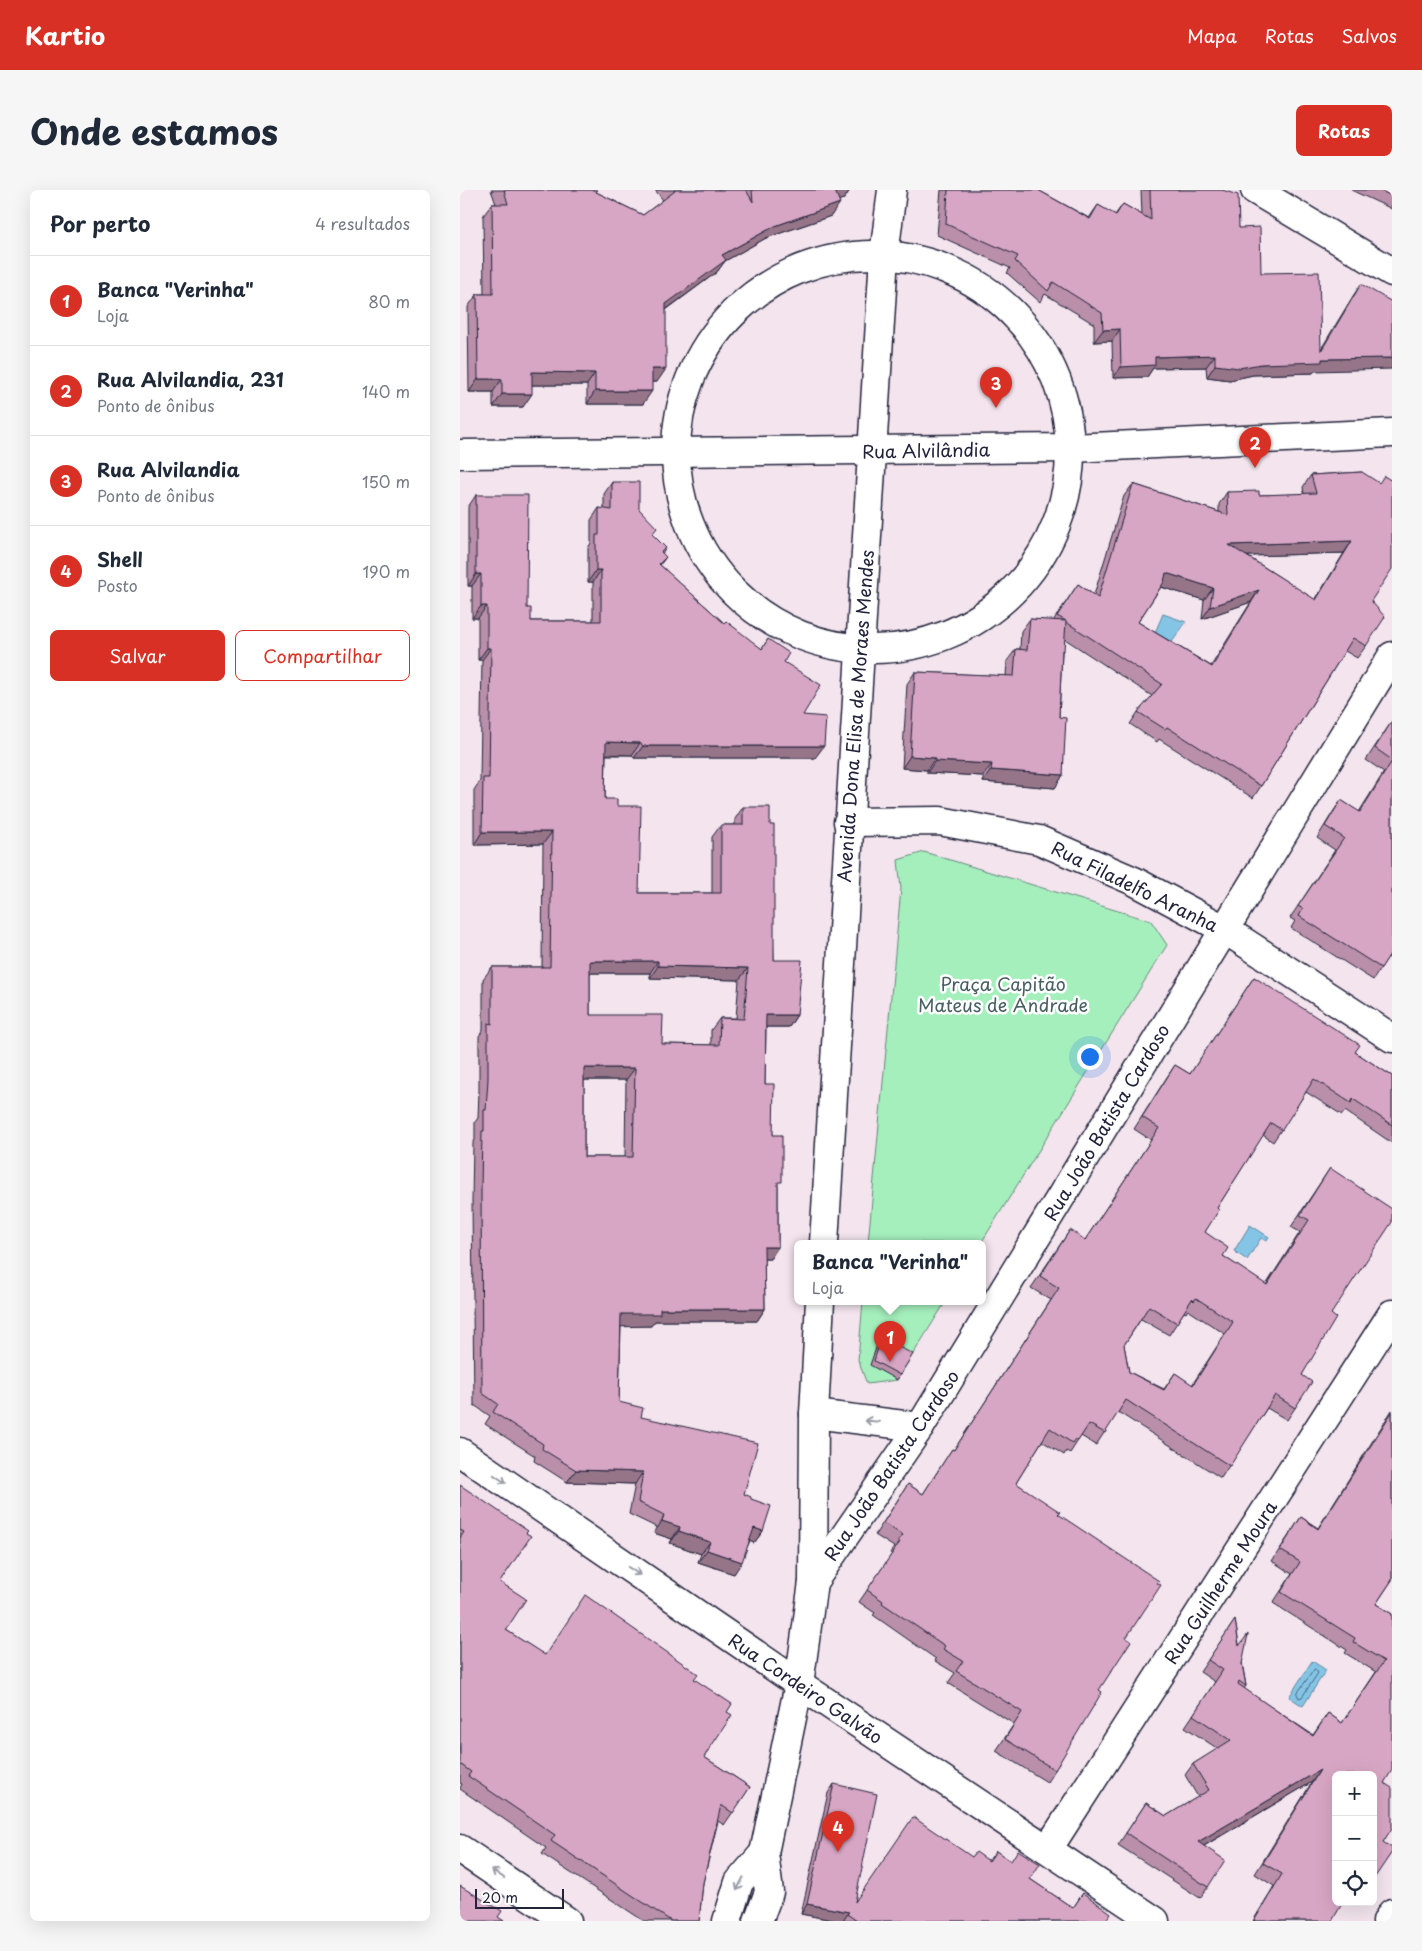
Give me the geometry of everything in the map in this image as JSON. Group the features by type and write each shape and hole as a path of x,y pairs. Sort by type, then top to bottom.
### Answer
{"street":[{"name":"Avenida Dona Elisa de Moraes Mendes","path":"824,1240 848,822 884,256 892,190"},
{"path":"1255,190 1392,272"},
{"path":"884,256 932,264 977,285 1015,316 1045,354 1063,400 1071,448 1068,484 1059,519 1044,552 1023,582 996,606 958,630 932,641 896,648 860,650 802,637 750,608 736,594 709,565 683,512 674,453 678,413 690,375 710,340 736,309 768,285 804,267 844,257 884,256"},
{"name":"Rua Alvilândia","path":"460,454 1071,448 1392,433"},
{"name":"Rua João Batista Cardoso","path":"813,1582 920,1426 1392,656"},
{"name":"Rua Filadelfo Aranha","path":"848,822 940,821 1039,840 1134,881 1224,929 1392,1038"},
{"path":"758,1921 769,1892 764,1853 799,1684 813,1582 814,1414 820,1305"},
{"name":"Rua Guilherme Moura","path":"1048,1849 1392,1314"},
{"path":"814,1414 920,1426"},
{"name":"Rua Cordeiro Galvão","path":"460,1452 799,1684 1155,1921"},
{"path":"460,1849 567,1921"},
{"path":"727,1921 740,1882 764,1853"},
{"path":"1387,1921 1392,1913"}],"green space":[{"name":"Praça Capitão Mateus de Andrade","path":"924,852 1151,921 1167,945 983,1240 868,1240 901,889 898,860"},
{"path":"863,1305 944,1305 897,1380 867,1384 858,1360"}],"water":[{"path":"1163,614 1186,622 1165,652 1150,644"},
{"path":"1250,1225 1269,1237 1266,1241 1261,1238 1247,1260 1234,1251"},
{"path":"1312,1661 1326,1670 1303,1706 1289,1697"}],"building":[{"path":"504,190 597,190 596,192 643,215 674,190 746,190 753,202 752,190 838,190 835,191 840,203 775,226 722,255 726,260 666,304 666,369 652,369 652,391 595,391 595,373 532,372 532,394 502,394 502,379 478,379 477,294 493,294 492,204 508,204"},
{"path":"948,190 1038,190 1090,219 1098,205 1116,215 1123,204 1151,220 1150,190 1222,190 1238,195 1239,228 1260,227 1261,273 1319,272 1321,351 1361,284 1392,302 1392,358 1322,359 1322,362 1261,364 1239,368 1215,365 1215,355 1155,357 1155,365 1121,367 1120,329 1103,330 1102,313 1053,282 1048,291 1015,261 1018,256 946,224"},
{"path":"1379,190 1392,190 1392,196"},
{"path":"1362,472 1379,483 1384,476 1392,481 1392,569 1371,601 1385,617 1366,646 1353,638 1261,786 1167,727 1165,729 1138,712 1162,684 1066,622 1064,650 1062,650 1059,717 1066,718 1063,775 991,770 992,764 935,761 935,758 910,756 915,672 1014,676 1016,649 1027,650 1030,619 1066,621 1057,616 1078,584 1098,598 1133,484 1228,515 1227,492 1259,491 1259,495 1316,493 1311,475","holes":["1352,541 1316,600 1229,545","1166,573 1213,588 1210,607 1259,590 1212,667 1138,622 1164,582"]},
{"path":"612,482 639,482 639,509 657,528 652,534 666,548 661,552 666,557 659,564 724,623 726,621 762,649 768,639 789,653 784,662 821,685 803,715 826,717 824,746 643,746 640,743 606,742 605,799 617,799 617,806 641,806 639,893 721,893 721,825 743,825 743,807 770,807 770,825 774,825 774,960 802,960 797,1015 766,1015 765,1084 774,1084 773,1135 782,1135 782,1182 778,1182 778,1247 764,1247 765,1309 660,1309 660,1314 621,1314 619,1402 643,1408 641,1417 758,1443 744,1494 751,1497 751,1499 771,1506 763,1531 754,1528 742,1562 707,1550 710,1542 679,1531 680,1527 662,1521 664,1515 638,1502 643,1472 576,1470 542,1449 543,1444 493,1412 498,1404 482,1393 482,1131 484,1131 484,1110 486,1110 488,1079 488,1023 492,1024 492,967 550,967 552,832 482,832 483,778 489,778 491,648 487,648 487,606 481,606 481,574 476,574 476,495 528,495 527,608 531,608 531,621 601,621 601,570 596,570 596,535 599,535 599,508 612,510","holes":["590,961 658,961 658,966 748,968 744,1019 720,1018 719,1045 662,1044 663,1015 590,1015","584,1068 635,1068 633,1157 584,1157"]},
{"path":"1392,721 1392,760 1375,748"},
{"path":"1392,761 1392,951 1381,968 1299,916 1303,909 1298,906 1344,838 1325,826 1341,800 1360,812"},
{"path":"1254,977 1360,1045 1355,1052 1392,1076 1392,1125 1353,1099 1351,1103 1314,1079 1282,1130 1271,1123 1217,1208 1219,1210 1205,1232 1228,1248 1223,1256 1267,1285 1309,1220 1300,1215 1330,1168 1392,1209 1392,1222 1331,1314 1336,1318 1302,1375 1312,1382 1295,1408 1275,1395 1230,1466 1126,1400 1105,1433 1089,1424 1078,1441 1075,1439 1072,1443 1050,1428 1016,1483 1060,1512 1058,1514 1159,1581 1157,1583 1161,1585 1126,1638 1131,1641 1099,1690 1102,1692 1055,1770 1005,1739 1022,1712 956,1671 963,1661 943,1649 945,1646 882,1603 883,1601 867,1590 903,1535 883,1523 908,1484 923,1494 952,1449 954,1450 1059,1288 1040,1276 1070,1230 1085,1240 1159,1128 1142,1117 1175,1065 1190,1074","holes":["1196,1298 1233,1322 1193,1385 1175,1373 1164,1390 1129,1372 1124,1345 1149,1306 1177,1323 1192,1299 1194,1301"]},
{"path":"881,1338 913,1354 900,1375 874,1361"},
{"path":"1392,1412 1392,1580 1376,1604 1392,1614 1392,1770 1384,1783 1392,1788 1392,1828 1383,1842 1392,1848 1392,1852 1377,1874 1377,1771 1332,1771 1332,1906 1341,1906 1332,1921 1254,1921 1282,1874 1263,1863 1320,1770 1198,1842 1225,1860 1208,1887 1126,1833 1146,1803 1166,1816 1209,1790 1193,1764 1231,1740 1193,1715 1223,1670 1208,1660 1235,1620 1239,1646 1248,1634 1242,1664 1246,1686 1239,1681 1238,1684 1313,1736 1328,1713 1342,1723 1384,1661 1353,1642 1355,1638 1281,1592 1300,1562 1280,1550 1301,1517 1318,1529"},
{"path":"460,1485 528,1531 526,1533 531,1536 500,1582 526,1599 506,1630 545,1655 585,1595 698,1674 694,1679 732,1704 727,1712 732,1715 704,1757 750,1787 733,1813 721,1805 703,1883 699,1921 671,1921 551,1841 555,1835 468,1776 471,1772 460,1764 460,1538 464,1532 460,1530"},
{"path":"834,1784 877,1794 855,1902 913,1817 972,1857 976,1852 989,1861 996,1851 1011,1861 1018,1850 1040,1864 1030,1879 1073,1908 1083,1893 1111,1913 1105,1921 857,1921 847,1914 849,1912 807,1904"},
{"path":"460,1886 502,1911 498,1917 504,1921 460,1921"}],"place":[{"name":"Rua Alvilandia","path":"996,408"},
{"name":"Rua Alvilandia, 231","path":"1255,468"},
{"name":"Banca \"Verinha\"","path":"890,1362"},
{"name":"Shell","path":"838,1852"}]}
